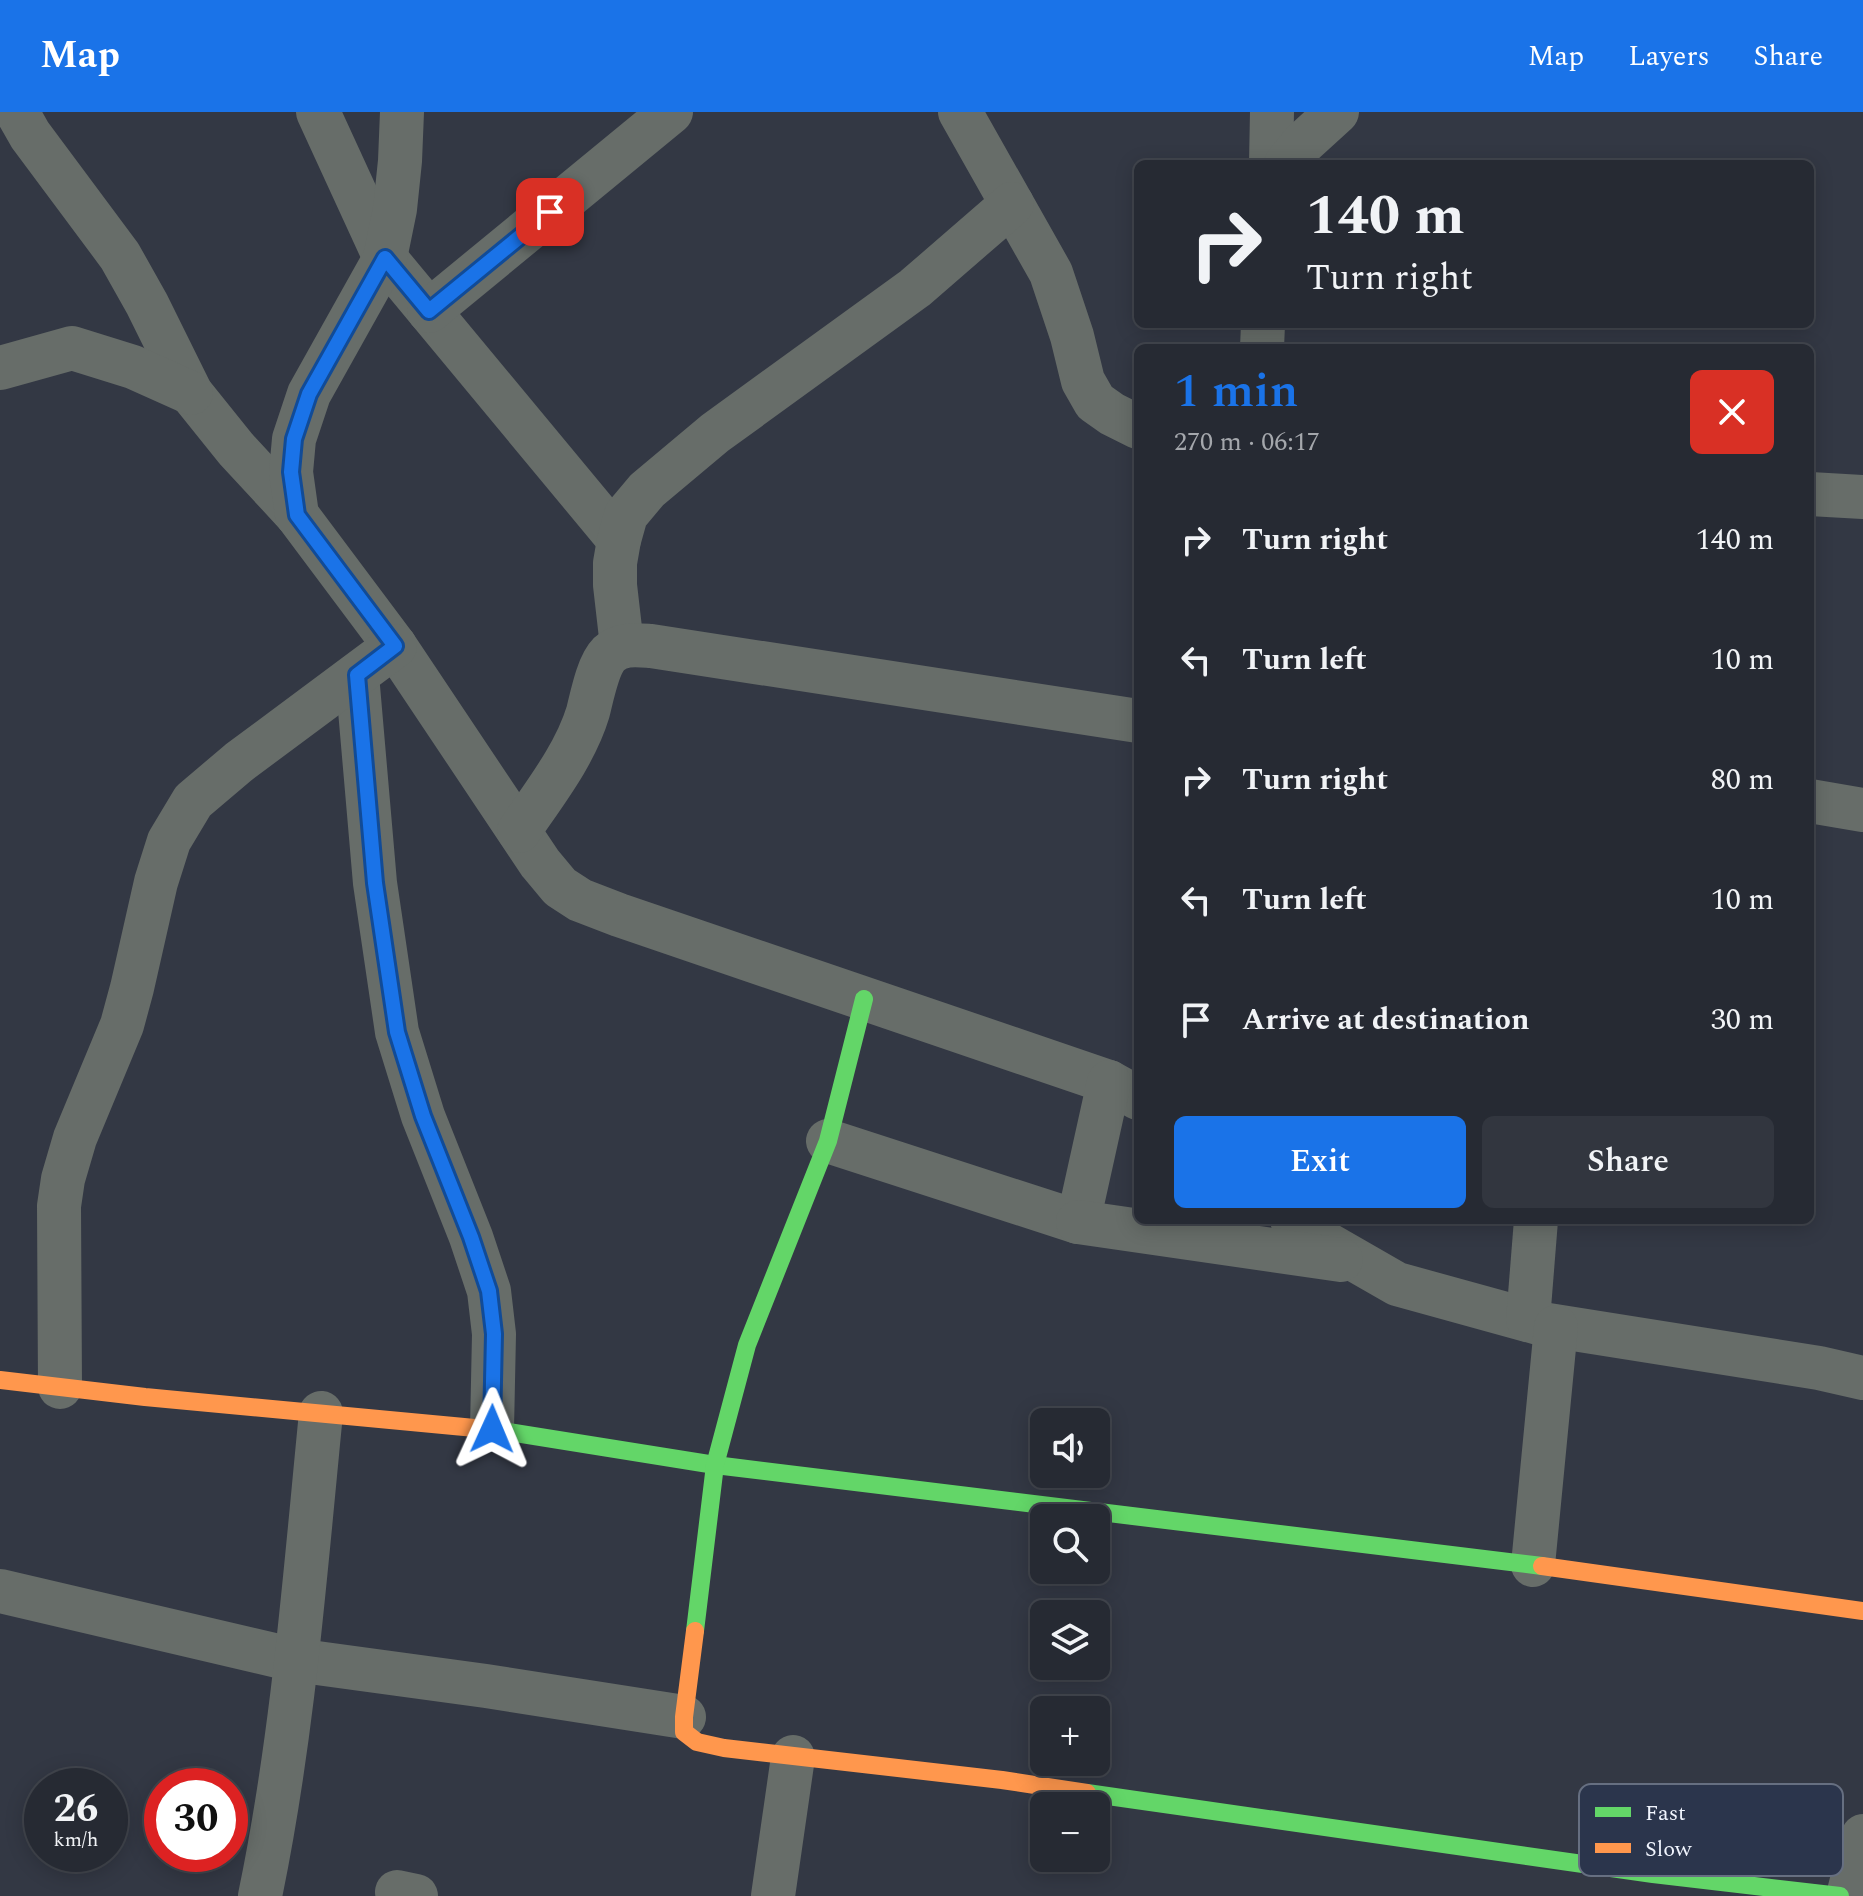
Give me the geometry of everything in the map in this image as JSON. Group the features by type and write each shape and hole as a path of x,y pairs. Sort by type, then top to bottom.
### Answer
{"street":[{"path":"17,112 30,135 120,256 191,393 236,449 297,515 395,646 540,863 560,887 580,900 619,915 1124,1090 1078,1222"},
{"path":"318,112 385,258 619,540"},
{"path":"297,515 291,472 294,439 309,394 385,258 395,209 402,112"},
{"path":"429,311 671,112"},
{"path":"960,112 1051,273 1083,381 1095,402 1134,425"},
{"path":"1271,160 1272,112"},
{"path":"1289,160 1337,112"},
{"path":"622,646 615,563 626,515 647,490 715,433 915,288 1012,204"},
{"path":"0,368 72,348 133,367 191,393"},
{"path":"1814,494 1863,497"},
{"path":"519,831 585,722 606,657 622,646 636,644 666,648 1134,720"},
{"path":"60,1387 59,1206 63,1179 75,1138 122,1025 156,882 169,841 193,801 239,762 395,646"},
{"path":"357,675 375,883 397,1032 423,1116 489,1291 494,1334 492,1429"},
{"path":"1814,802 1863,810"},
{"path":"864,999 828,1141 747,1345 715,1465 684,1732 697,1742 724,1748 1002,1780 1579,1863"},
{"path":"828,1141 1078,1222 1358,1263"},
{"path":"1296,1224 1397,1284 1542,1323 1863,1378"},
{"path":"1533,1565 1542,1323 1536,1224"},
{"path":"0,1380 492,1429 715,1465 1533,1565 1863,1611"},
{"path":"260,1896 287,1740 321,1413"},
{"path":"0,1591 295,1660 684,1717"},
{"path":"773,1896 793,1757"},
{"path":"1848,1896 1863,1836"},
{"path":"1670,1876 1840,1896"}],"traffic: fast":[{"path":"695,1631 715,1465 747,1345 828,1141 864,999"},
{"path":"496,1430 715,1465 1542,1566"},
{"path":"1110,1796 1579,1863"},
{"path":"1670,1876 1840,1896"}],"traffic: slow":[{"path":"0,1380 496,1430"},
{"path":"1542,1566 1863,1611"},
{"path":"695,1631 684,1732 697,1742 724,1748 1080,1792"}],"route":[{"path":"492,1429 494,1334 489,1291 423,1116 397,1032 375,883 357,675 395,646 297,515 291,472 294,439 309,394 385,258 429,311 550,212"}]}
